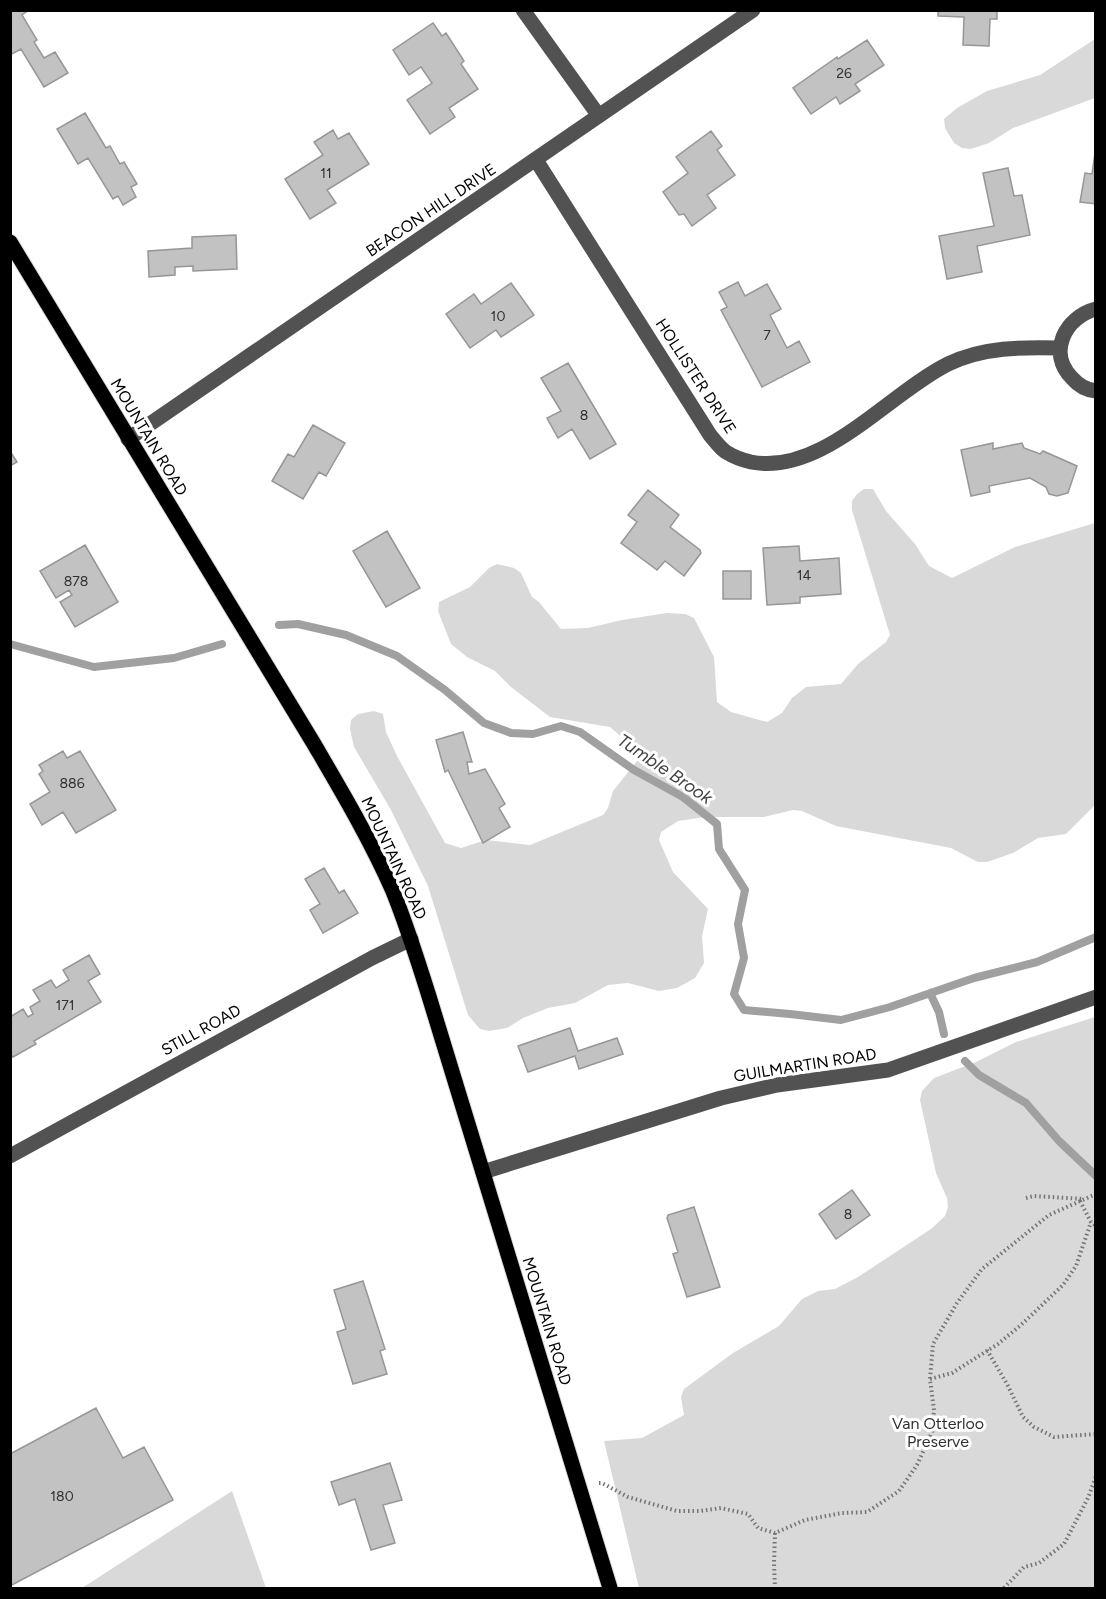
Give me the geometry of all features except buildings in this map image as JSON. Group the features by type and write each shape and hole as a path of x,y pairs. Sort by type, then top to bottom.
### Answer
{"main road":[{"name":"MOUNTAIN ROAD","path":"10,242 353,811 391,888 411,939 610,1588"}],"street":[{"path":"523,10 599,117"},
{"name":"BEACON HILL DRIVE","path":"128,439 753,10"},
{"name":"HOLLISTER DRIVE","path":"536,160 710,435 724,451 739,459 780,464 818,451 838,440 925,377 948,364 971,355 1000,349 1060,348"},
{"path":"1095,309 1081,314 1070,323 1063,335 1060,348 1062,362 1068,375 1078,384 1095,391"},
{"name":"STILL ROAD","path":"10,1156 372,958 411,939"},
{"name":"GUILMARTIN ROAD","path":"483,1172 721,1098 777,1085 888,1070 1095,997"}],"path":[{"path":"578,1483 602,1483 628,1497 677,1511 721,1508 748,1514 758,1528 775,1533 805,1520 842,1513 867,1512 899,1491 917,1466 932,1432 934,1410 930,1380 933,1344 957,1303 982,1269 1049,1215 1095,1194"},
{"path":"1026,1198 1034,1196 1082,1200"},
{"path":"1082,1200 1095,1226"},
{"path":"930,1380 952,1373 987,1350 1021,1325 1062,1285 1076,1266 1091,1222"},
{"path":"987,1350 1023,1417 1034,1427 1054,1437 1095,1434"},
{"path":"1004,1588 1024,1567 1039,1563 1064,1544 1088,1498 1095,1476"},
{"path":"775,1533 775,1588"}],"green space":[{"path":"1095,39 1095,98 1013,128 989,143 971,149 962,148 954,143 945,128 944,119 957,108 987,91 1040,75"},
{"path":"864,489 873,489 886,511 915,544 929,566 952,578 1015,547 1095,523 1096,801 1093,807 1066,834 1038,838 1013,853 987,862 978,862 951,848 836,826 802,811 793,810 764,817 705,817 678,821 661,832 659,840 673,872 708,909 702,936 704,963 695,978 677,988 659,991 628,983 608,985 575,1003 548,1008 523,1018 507,1028 489,1031 480,1029 468,1015 428,886 391,810 354,747 350,729 351,720 358,714 374,711 383,714 386,732 397,756 445,843 461,848 486,840 530,845 603,815 608,808 613,791 637,761 638,751 610,727 550,717 511,687 495,671 467,657 451,644 438,611 439,602 470,587 489,568 497,564 514,568 521,573 532,597 539,602 561,629 588,628 667,613 685,614 694,618 714,657 717,702 731,712 767,722 782,713 792,698 806,687 841,684 858,664 886,642 890,635 852,510 852,501"},
{"name":"Van Otterloo Preserve","path":"1095,1017 1095,1588 639,1588 604,1441 642,1438 684,1415 681,1397 684,1389 733,1353 779,1326 802,1299 818,1291 835,1289 858,1277 931,1229 945,1216 948,1207 947,1198 936,1173 920,1100 922,1091 934,1078 976,1062 1016,1042"},
{"path":"232,1491 266,1588 82,1588"}],"waterway":[{"name":"Tumble Brook","path":"279,625 298,624 346,635 397,656 445,690 484,723 511,733 533,734 561,726 580,732 634,770 683,797 717,824 719,849 745,890 738,924 744,958 734,994 744,1010 841,1020 890,1007 974,978 1037,962 1096,937"},
{"name":"Tumble Brook","path":"10,644 94,667 174,658 222,644"},
{"path":"930,993 939,1012 944,1034"},
{"path":"965,1061 979,1075 1026,1103 1059,1141 1096,1176"}]}
